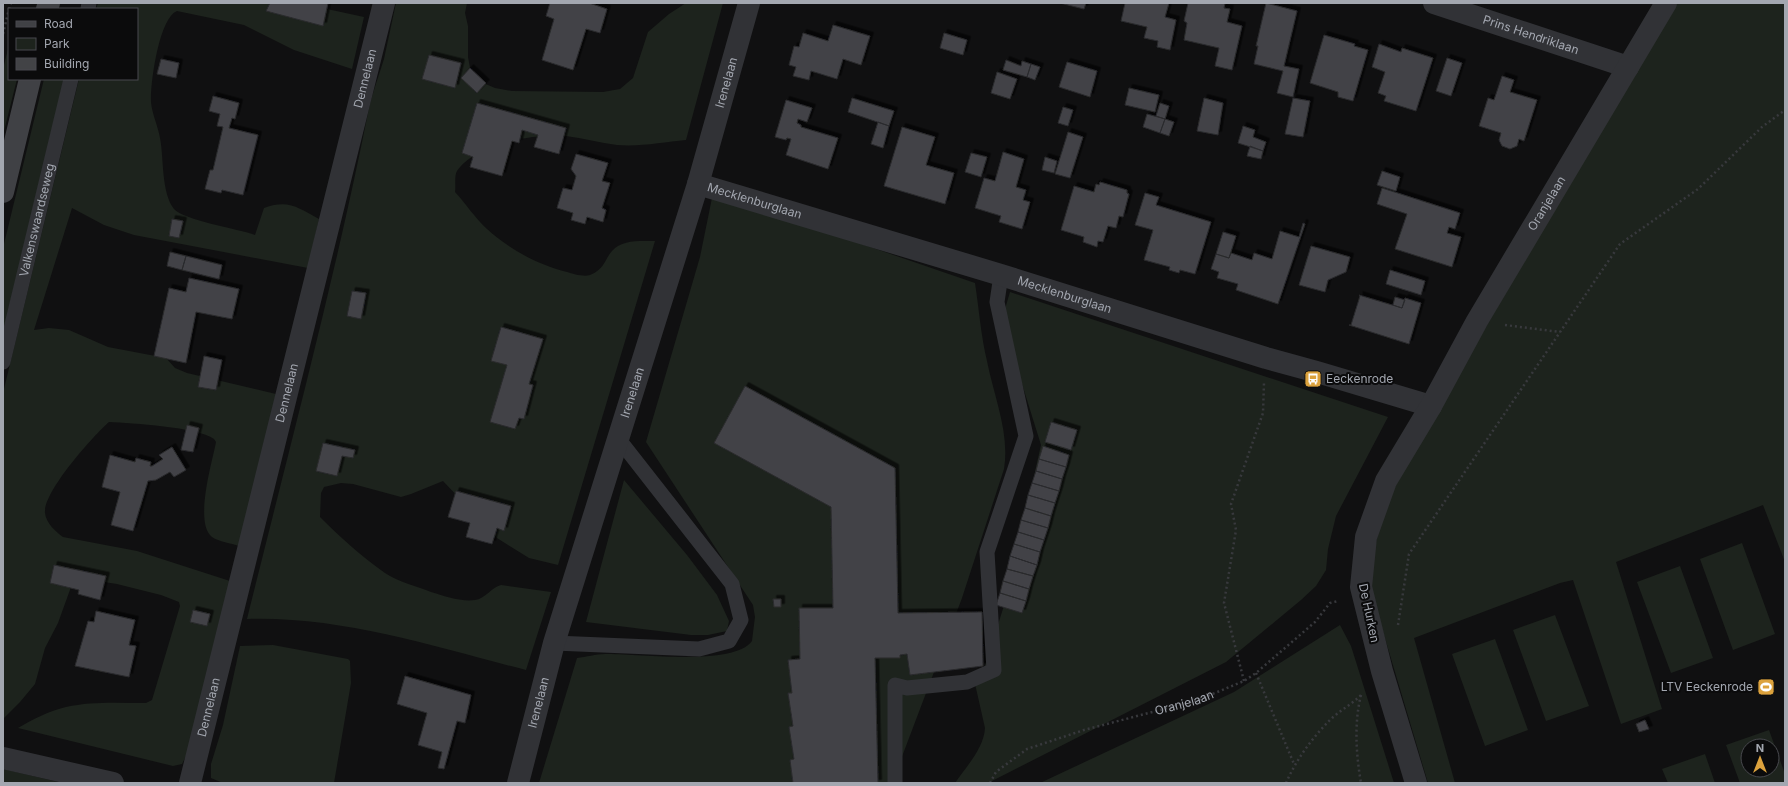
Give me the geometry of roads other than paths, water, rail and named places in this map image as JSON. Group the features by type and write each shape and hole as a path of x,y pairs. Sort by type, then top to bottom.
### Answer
{"main road":[{"path":"3,192 30,80"}],"street":[{"name":"Dennelaan","path":"190,783 384,3"},
{"name":"Irenelaan","path":"518,783 554,643 617,437 698,184 749,3"},
{"name":"Prins Hendriklaan","path":"1434,3 1628,67"},
{"name":"Oranjelaan","path":"1431,406 1477,321 1666,3"},
{"name":"Mecklenburglaan","path":"698,184 1001,275 1266,358 1431,406"},
{"name":"De Hurken","path":"1416,783 1382,671 1361,587 1366,537 1386,481 1431,406"},
{"path":"3,758 113,783"}],"lane":[{"name":"Valkenswaardseweg","path":"3,362 71,80"},
{"path":"896,783 896,685 907,688 967,682 994,670 987,552 1026,436 997,302 1001,275"},
{"path":"554,643 699,649 730,641 741,620 732,584 617,437"}],"place":[{"name":"Eeckenrode","path":"1313,379"},
{"name":"LTV Eeckenrode","path":"1766,687"}]}
